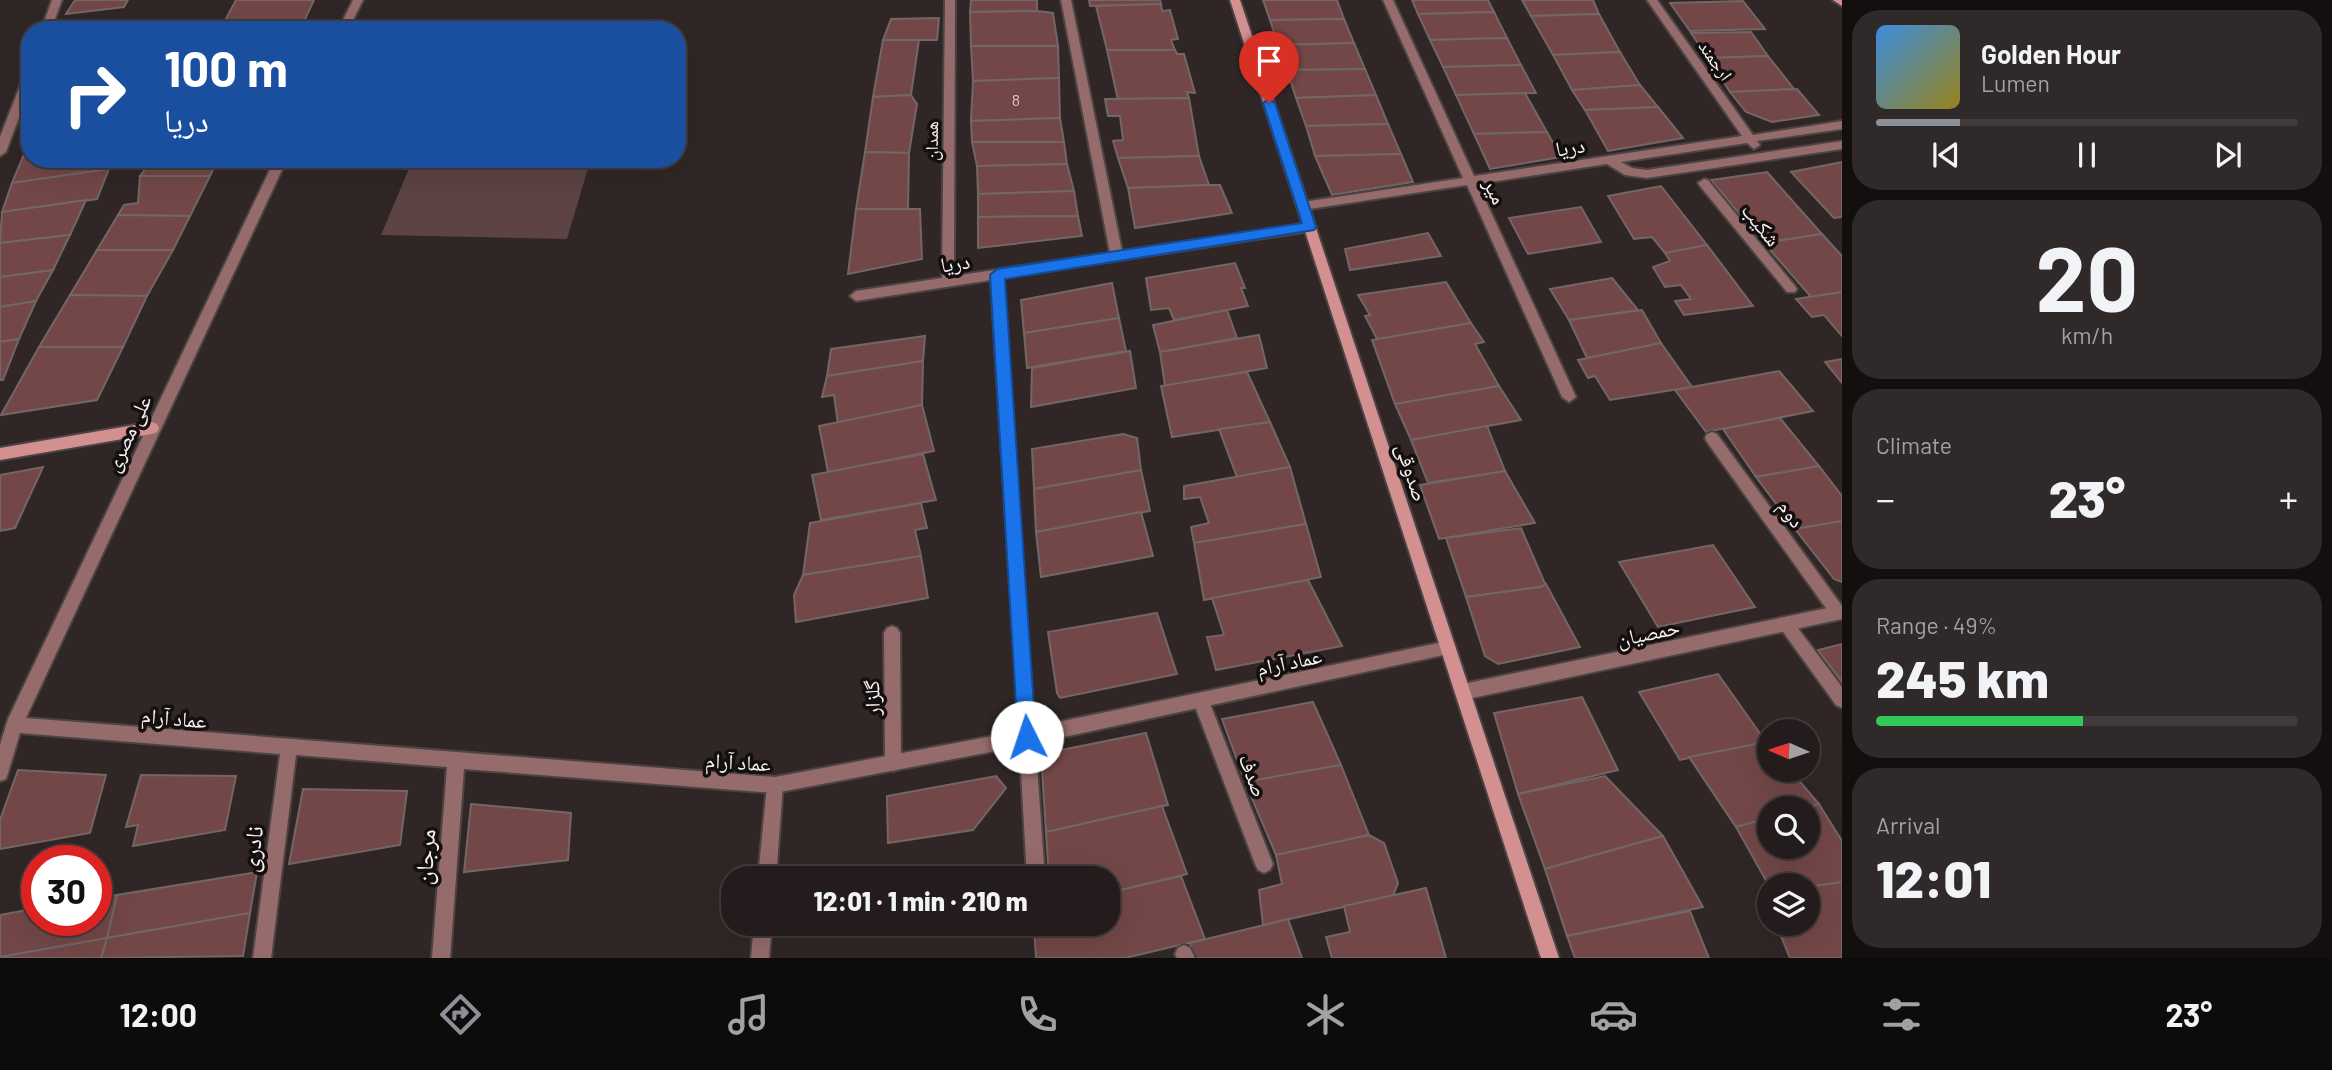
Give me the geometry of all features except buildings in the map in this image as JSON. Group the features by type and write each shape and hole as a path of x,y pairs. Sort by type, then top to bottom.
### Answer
{"street":[{"path":"49,21 57,0"},
{"path":"348,21 358,0"},
{"name":"همدان","path":"948,282 950,0"},
{"path":"1066,0 1117,256"},
{"name":"صدوقی","path":"1235,0 1550,958"},
{"name":"میر","path":"1388,0 1569,397"},
{"name":"ارجمند","path":"1653,0 1762,157"},
{"path":"0,152 21,97"},
{"name":"دریا","path":"1303,206 1842,125"},
{"path":"1609,160 1629,172 1647,174 1842,145"},
{"name":"علی مصری","path":"0,773 14,725 277,168"},
{"name":"شکیب","path":"1704,183 1791,289"},
{"name":"دریا","path":"856,296 1310,227"},
{"path":"997,275 1035,866"},
{"path":"0,454 152,428"},
{"name":"دوم","path":"1712,438 1840,612"},
{"name":"حمصیان","path":"1463,692 1840,612"},
{"path":"1786,624 1842,700"},
{"name":"گلزار","path":"892,633 893,763"},
{"name":"عماد آرام","path":"14,725 775,785 1027,737 1448,648"},
{"name":"صدف","path":"1201,701 1264,864"},
{"name":"نادری","path":"262,958 289,747"},
{"name":"مرجان","path":"441,958 456,760"},
{"path":"768,866 775,785"},
{"path":"760,958 762,936"}],"shaded area":[{"path":"409,168 588,168 567,239 381,235"}],"route":[{"path":"1027,737 997,275 1310,227 1269,103"}]}
